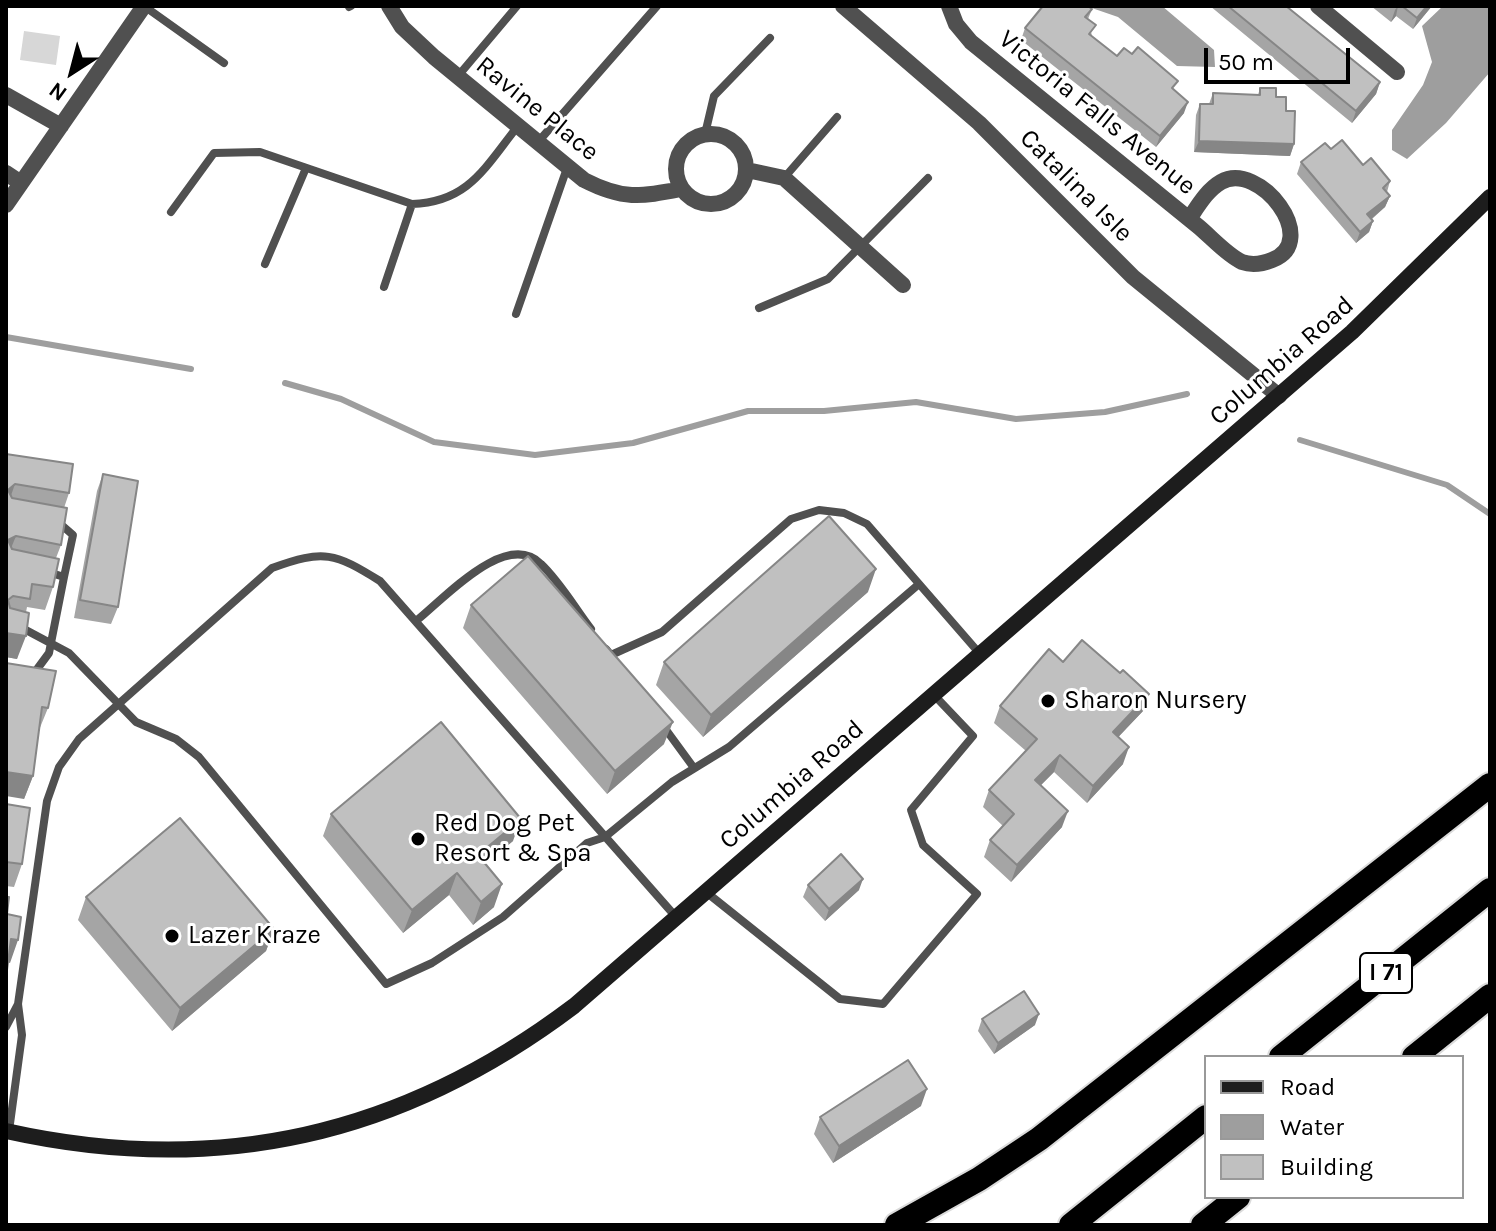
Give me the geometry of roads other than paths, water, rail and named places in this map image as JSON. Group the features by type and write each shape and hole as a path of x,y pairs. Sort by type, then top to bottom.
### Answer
{"highway":[{"path":"897,1225 979,1179 1039,1139 1490,785"},
{"name":"I 71","path":"1284,1055 1490,890"},
{"path":"1416,1055 1490,996"},
{"path":"1071,1225 1204,1119"},
{"path":"1203,1225 1236,1199"}],"street":[{"path":"6,205 144,6"},
{"name":"Ravine Place","path":"389,6 402,27 567,167 611,194 637,197 681,189"},
{"name":"Catalina Isle","path":"843,6 979,123 1133,277 1279,396"},
{"name":"Victoria Falls Avenue","path":"949,6 956,24 971,42 1189,219 1241,261 1257,265 1276,259 1287,248 1291,234 1279,203 1251,181 1234,177 1221,182 1207,194 1189,219"},
{"path":"1318,6 1397,72"},
{"path":"6,95 61,126"},
{"path":"705,134 724,136 735,143 743,153 747,170 740,191 720,204 696,201 681,189 676,166 679,154 695,137 705,134"},
{"path":"747,170 784,178 903,285"},
{"path":"6,173 21,183"},
{"name":"Columbia Road","path":"7,1131 106,1150 192,1149 306,1135 361,1121 428,1095 479,1070 540,1032 1279,396 1426,263 1490,197"}],"lane":[{"path":"144,6 224,63"},
{"path":"458,76 517,6"},
{"path":"537,142 657,6"},
{"path":"705,134 714,96 770,38"},
{"path":"784,178 837,117"},
{"path":"171,212 214,153 260,152 412,204 437,204 464,192 518,126"},
{"path":"516,314 567,167"},
{"path":"265,264 306,168"},
{"path":"759,308 828,279 928,178"},
{"path":"384,287 412,204"},
{"path":"611,655 662,632 791,519 819,510 844,513 867,524 980,654"},
{"path":"17,679 28,681 45,663 73,535 61,523 47,520"},
{"path":"416,621 499,556 520,553 540,562 620,667"},
{"path":"7,1131 22,1035 18,1004 47,801 65,758 79,739 272,568 301,557 341,557 380,581 676,917"},
{"path":"32,569 64,577"},
{"path":"6,625 24,629 51,643 84,666 117,706 136,722 176,739 199,757 386,984 432,963 479,935 587,843 605,837 694,768 729,747 919,584"},
{"path":"706,892 840,999 883,1004 977,894 923,845 911,810 973,736 934,695"},
{"path":"657,718 694,768"},
{"path":"6,1027 18,1004"}],"water":[{"path":"1086,6 1162,6 1214,50 1215,67 1177,66 1118,17"},
{"path":"1443,6 1490,6 1490,72 1446,123 1407,159 1392,150 1392,130 1423,85 1432,62 1422,26"}],"waterway":[{"path":"6,337 191,369"},
{"path":"285,383 341,399 434,442 535,455 633,443 748,411 824,411 916,402 1016,419 1105,412 1187,394"},
{"path":"1300,440 1447,485 1490,514"}],"place":[{"name":"Sharon Nursery","path":"1048,701"},
{"name":"Red Dog Pet Resort & Spa","path":"418,839"},
{"name":"Lazer Kraze","path":"172,936"}]}
